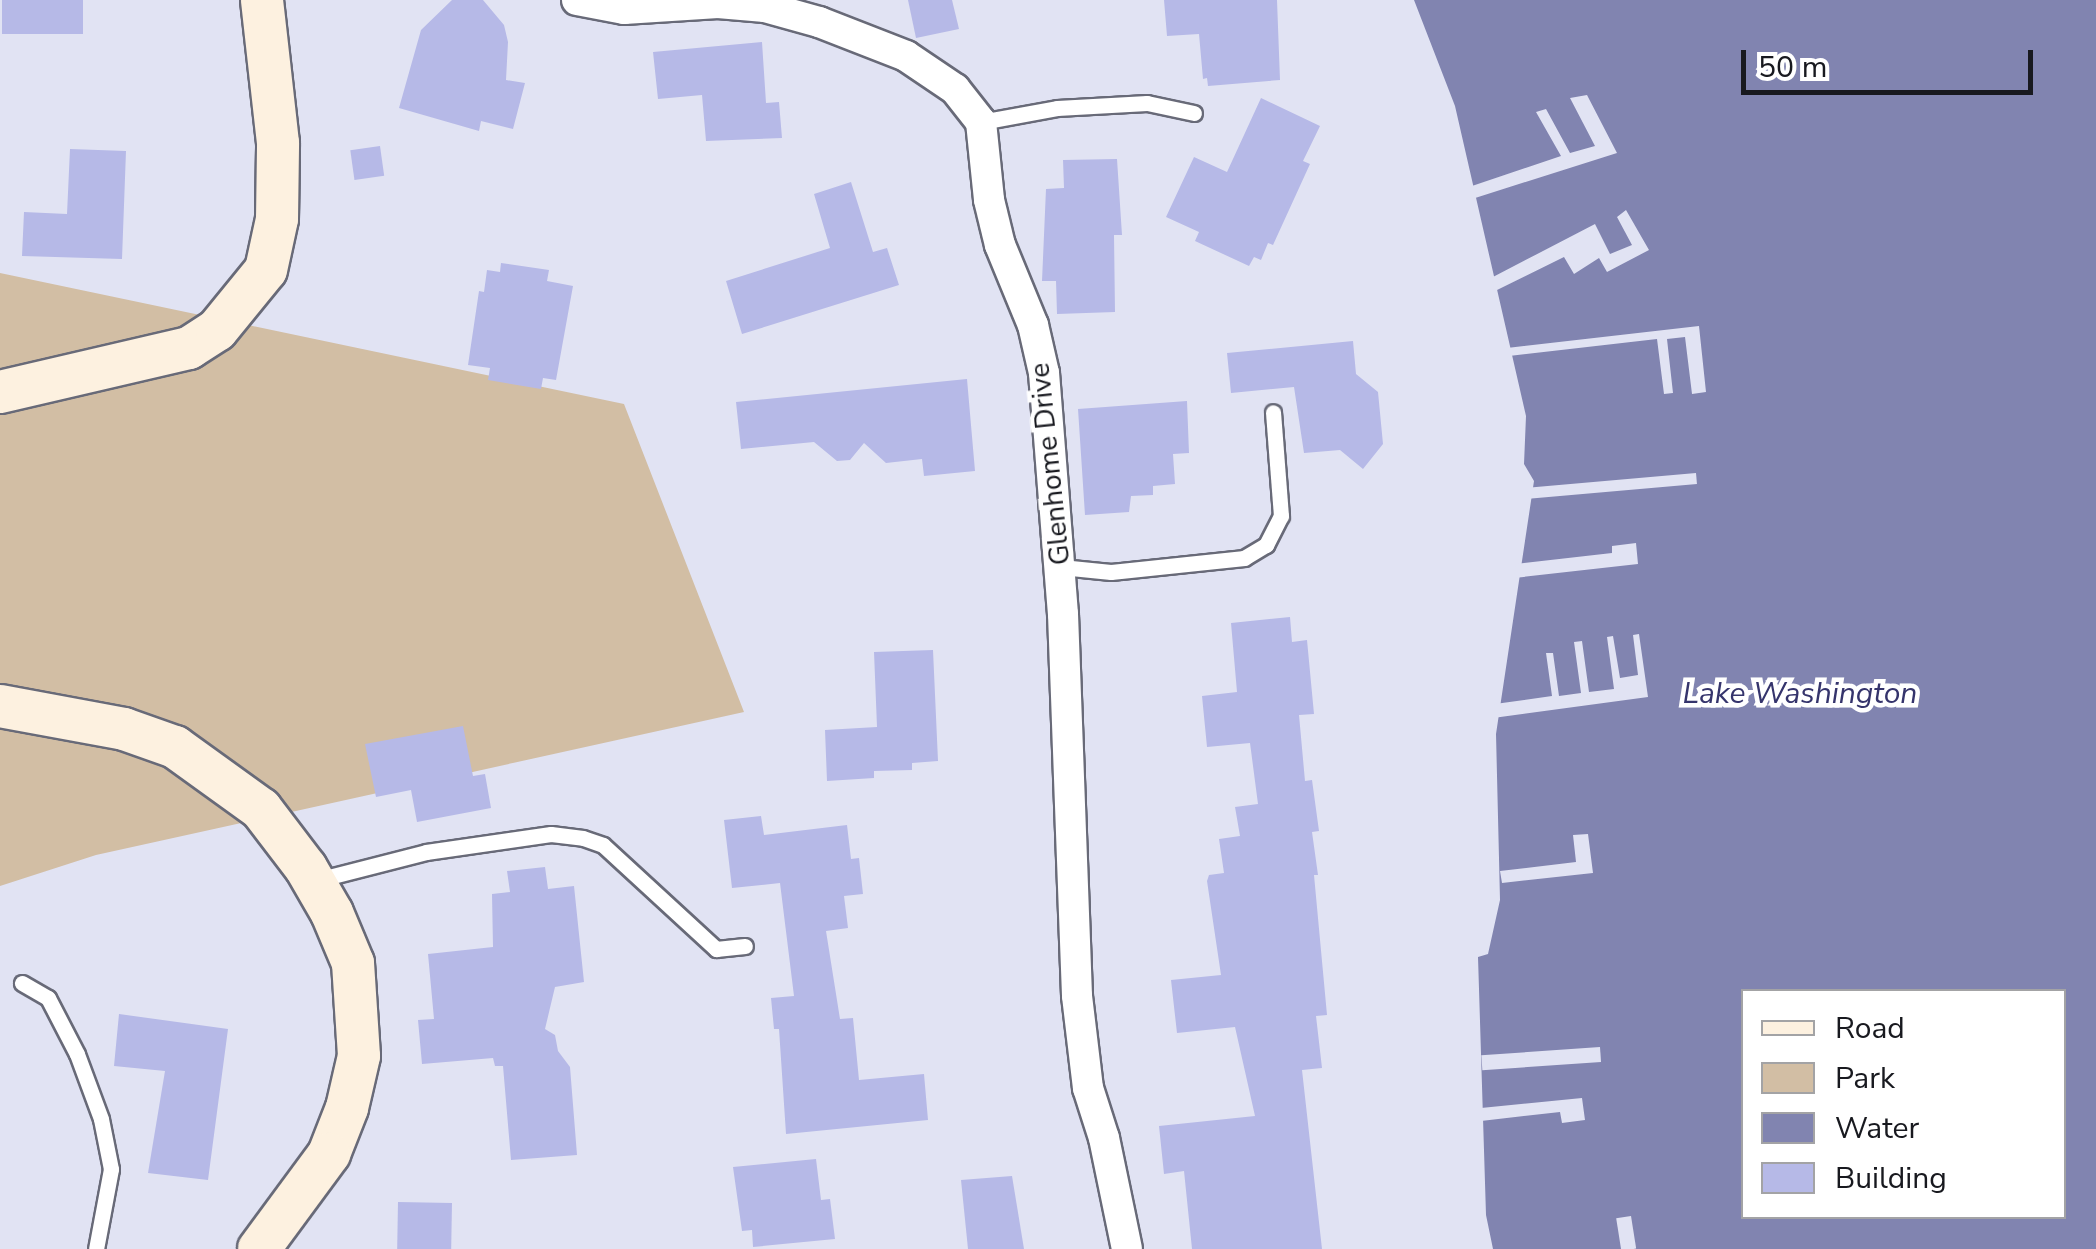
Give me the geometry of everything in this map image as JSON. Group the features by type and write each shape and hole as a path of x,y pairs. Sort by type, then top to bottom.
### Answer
{"street":[{"path":"0,392 189,348 217,330 266,270 277,219 278,143 262,0"},
{"path":"577,0 624,8 718,2 750,5 819,22 906,56 955,89 981,122"},
{"name":"Glenhome Drive","path":"981,122 996,230 1033,326 1044,373 1060,567 1076,996 1088,1088 1104,1138 1126,1249"},
{"path":"0,706 124,729 175,748 261,810 313,881 353,963 359,1056 347,1108 329,1154 260,1249"}],"lane":[{"path":"981,122 1056,108 1147,104 1194,113"},
{"path":"1060,567 1111,572 1244,558 1266,545 1281,516 1274,412"},
{"path":"313,881 426,852 551,834 583,838 602,845 716,950 745,946"},
{"path":"22,982 48,998 77,1054 101,1119 111,1169 96,1249"}],"green space":[{"path":"0,273 624,404 744,712 96,855 0,886"}],"water":[{"name":"Lake Washington","path":"1414,0 2096,0 2096,1249 1493,1249 1486,1215 1478,957 1488,954 1500,900 1496,734 1534,481 1524,464 1526,416 1455,106"}],"pier":[{"path":"1587,95 1617,153 1472,199 1469,187 1561,156 1536,112 1546,109 1570,153 1595,146 1570,98"},
{"path":"1626,210 1649,250 1607,272 1599,258 1574,274 1564,257 1495,291 1491,278 1595,224 1610,254 1632,245 1617,217"},
{"path":"1699,326 1706,392 1692,394 1685,337 1667,339 1673,393 1664,394 1657,339 1509,356 1507,348"},
{"path":"1696,473 1697,484 1529,499 1528,488"},
{"path":"1636,543 1638,564 1514,578 1516,564 1612,553 1612,546"},
{"path":"1639,634 1648,697 1493,718 1495,704 1552,696 1546,653 1553,653 1559,696 1581,693 1574,642 1582,641 1589,692 1614,689 1607,637 1613,636 1620,678 1638,675 1633,635"},
{"path":"1588,834 1593,873 1502,883 1500,871 1576,862 1573,835"},
{"path":"1600,1047 1601,1062 1482,1070 1481,1055"},
{"path":"1582,1098 1585,1120 1562,1123 1560,1112 1481,1121 1481,1108"},
{"path":"1631,1216 1636,1249 1621,1249 1616,1218"}],"building":[{"path":"2,0 83,0 83,34 2,34"},
{"path":"452,0 483,0 504,25 508,42 506,80 525,83 513,129 481,121 479,131 399,108 421,30"},
{"path":"908,0 952,0 959,29 916,38"},
{"path":"1164,0 1277,0 1280,80 1208,86 1207,78 1203,79 1199,34 1167,36"},
{"path":"762,42 766,103 779,102 782,138 706,141 702,95 658,99 653,52"},
{"path":"1261,98 1320,126 1303,161 1310,164 1273,245 1268,243 1261,260 1254,257 1249,266 1195,241 1199,232 1166,217 1194,157 1227,172"},
{"path":"380,146 384,176 354,180 350,150"},
{"path":"70,149 126,151 122,259 22,256 24,212 67,214"},
{"path":"1117,159 1122,235 1114,235 1115,312 1057,314 1056,281 1042,281 1046,189 1064,188 1063,160"},
{"path":"851,182 873,252 887,248 899,285 742,334 726,281 830,248 814,194"},
{"path":"501,263 549,270 547,281 573,286 556,380 543,378 541,389 488,380 490,368 468,365 479,291 484,292 487,270 500,272"},
{"path":"1353,341 1356,374 1378,392 1383,444 1363,469 1340,450 1304,453 1294,387 1231,393 1227,353"},
{"path":"967,379 975,471 924,476 922,459 886,463 864,443 850,460 837,461 814,442 741,449 736,402"},
{"path":"1187,401 1189,453 1173,454 1175,484 1153,486 1153,495 1131,496 1129,512 1085,515 1078,409"},
{"path":"1290,617 1292,642 1307,640 1314,714 1299,715 1305,781 1312,780 1319,831 1312,832 1327,1015 1316,1016 1322,1068 1302,1070 1322,1249 1192,1249 1184,1171 1164,1174 1159,1126 1255,1116 1235,1027 1177,1033 1171,980 1221,975 1207,881 1209,875 1224,873 1219,839 1240,836 1235,807 1258,804 1250,743 1207,747 1202,696 1237,692 1231,623"},
{"path":"933,650 938,761 912,763 912,770 874,771 874,778 827,781 825,730 877,727 874,652"},
{"path":"463,726 473,776 485,774 491,808 417,822 411,790 376,797 365,744"},
{"path":"761,816 764,835 847,825 851,859 859,858 863,894 844,896 848,928 826,931 840,1019 853,1018 859,1080 924,1074 928,1120 786,1134 779,1029 774,1029 771,998 794,996 780,883 732,888 724,820"},
{"path":"545,867 548,889 574,886 584,982 555,987 545,1029 555,1035 558,1051 570,1067 577,1155 511,1160 503,1066 495,1066 493,1058 422,1064 418,1020 434,1019 428,954 493,947 492,894 510,892 507,871"},
{"path":"119,1014 228,1029 208,1180 148,1173 165,1071 114,1066"},
{"path":"816,1159 821,1200 830,1199 835,1239 753,1247 752,1230 742,1231 733,1167"},
{"path":"1012,1176 1024,1249 968,1249 961,1180"},
{"path":"398,1202 452,1203 451,1249 397,1249"}]}
